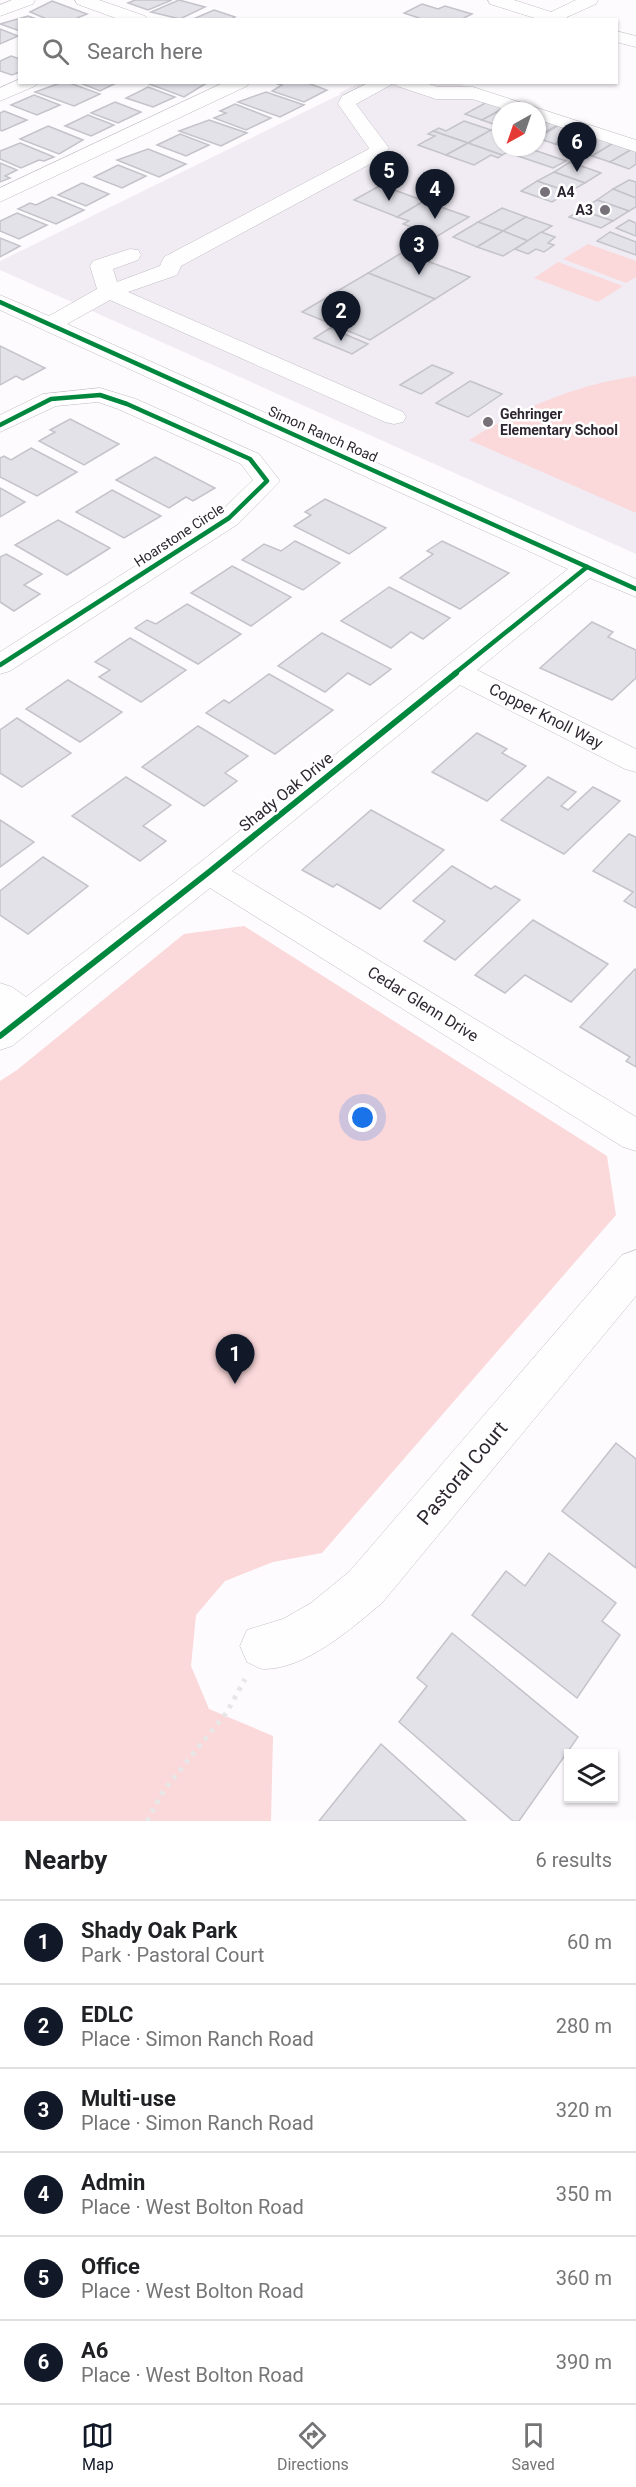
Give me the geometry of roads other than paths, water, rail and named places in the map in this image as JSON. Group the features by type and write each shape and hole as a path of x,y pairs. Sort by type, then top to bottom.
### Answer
{"street":[{"path":"0,11 27,0"},
{"path":"83,0 133,18"},
{"path":"496,0 554,18"},
{"path":"559,18 590,0"},
{"path":"522,18 534,12"},
{"path":"618,37 636,42"},
{"path":"0,95 25,84"},
{"path":"0,196 237,84"},
{"path":"50,324 109,292 169,270 209,262 345,188 353,177 351,166 374,154 379,148 347,104 350,100 382,84"},
{"path":"409,84 436,93 473,93 502,102"},
{"path":"546,116 636,146"},
{"path":"101,266 130,255"},
{"path":"101,266 169,270"},
{"path":"101,266 109,292 394,417"},
{"name":"Simon Ranch Road","path":"0,302 636,589"},
{"name":"Hoarstone Circle","path":"0,425 51,399 100,395 150,414 250,459 267,481 229,518 0,665"},
{"name":"Shady Oak Drive","path":"0,1036 13,1005 209,872 587,567"},
{"name":"Copper Knoll Way","path":"456,671 636,762"},
{"name":"Cedar Glenn Drive","path":"209,872 636,1136"},
{"name":"Pastoral Court","path":"263,1646 290,1640 309,1630 327,1619 366,1587 636,1267"}],"place":[{"name":"A6","path":"577,172"},
{"name":"A4","path":"545,192"},
{"name":"Office","path":"389,201"},
{"name":"A3","path":"605,210"},
{"name":"Admin","path":"435,219"},
{"name":"Multi-use","path":"419,275"},
{"name":"EDLC","path":"341,341"},
{"name":"Gehringer Elementary School","path":"488,422"},
{"name":"Shady Oak Park","path":"235,1384"}]}
